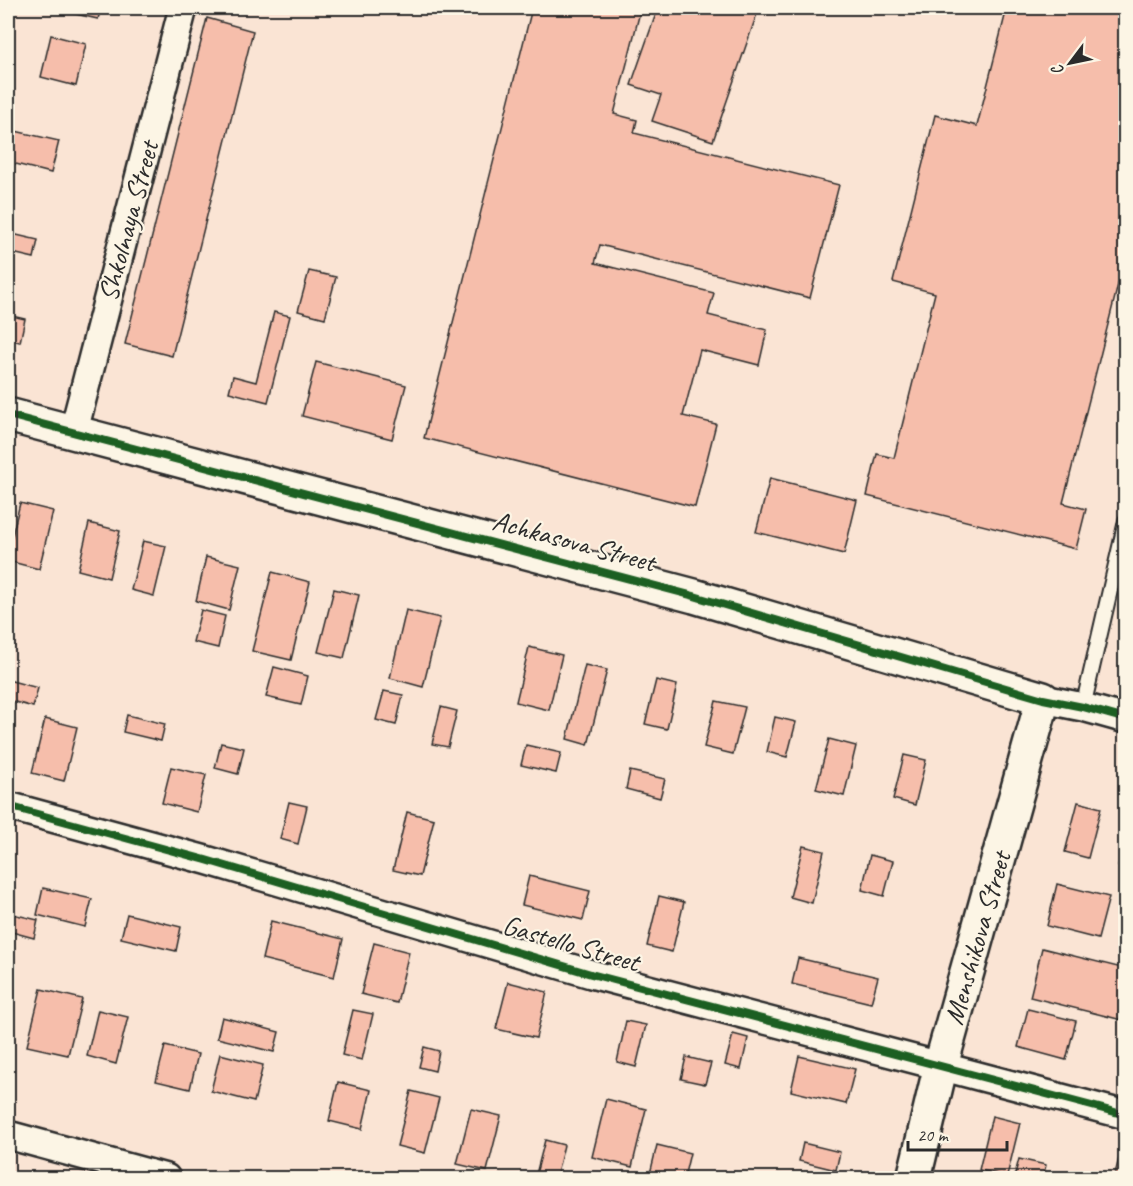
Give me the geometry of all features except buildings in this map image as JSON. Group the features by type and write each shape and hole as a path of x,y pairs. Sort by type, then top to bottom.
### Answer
{"street":[{"name":"Shkolnaya Street","path":"73,434 183,8"},
{"name":"Achkasova Street","path":"8,415 694,596 1043,699 1125,719"},
{"name":"Menshikova Street","path":"914,1179 941,1065 1043,699"},
{"name":"Gastello Street","path":"8,806 206,860 591,974 1125,1115"},
{"path":"8,1135 166,1179"}],"lane":[{"path":"1083,707 1125,521"}],"cycle path":[{"path":"8,415 694,596 1043,699 1126,719"},
{"path":"8,806 206,860 591,974 1126,1115"}]}
